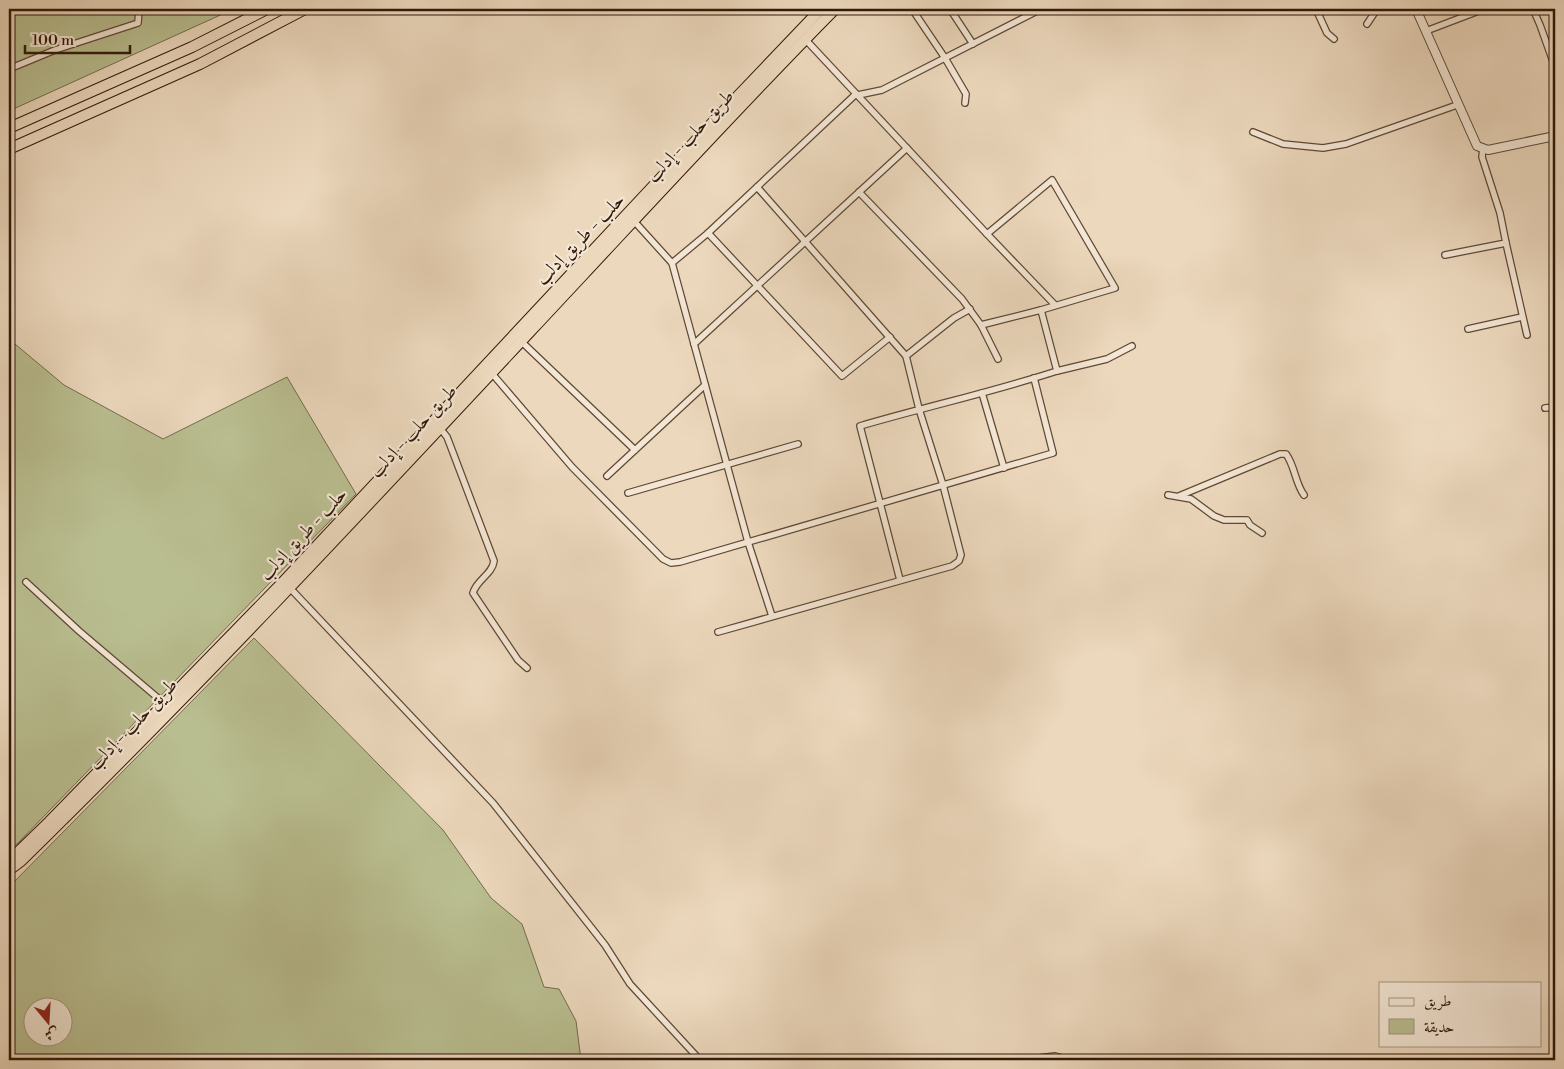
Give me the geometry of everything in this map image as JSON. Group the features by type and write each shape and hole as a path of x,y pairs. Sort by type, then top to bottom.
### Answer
{"highway":[{"path":"9,128 192,47 267,9"},
{"path":"9,149 200,64 305,9"},
{"name":"حلب - طريق إدلب","path":"630,218 715,120 822,9"},
{"name":"طريق حلب - إدلب","path":"9,870 21,861 106,777 630,218 835,9"},
{"name":"حلب - طريق إدلب","path":"9,859 49,822 164,704 286,584"}],"street":[{"path":"9,69 55,50 138,23 139,9"},
{"path":"912,9 945,58 966,94 965,103"},
{"path":"950,9 973,44"},
{"path":"672,263 857,94 882,90 1041,9"},
{"path":"1316,9 1327,33 1334,39"},
{"path":"1367,24 1377,9"},
{"path":"1416,9 1477,146 1488,150 1555,136"},
{"path":"1426,31 1484,9"},
{"path":"1533,9 1555,67"},
{"path":"805,39 1055,305"},
{"path":"1253,132 1283,144 1323,148 1346,144 1458,105"},
{"path":"694,344 907,148"},
{"path":"1482,148 1482,158 1500,213 1526,335"},
{"path":"981,325 1041,310 1115,288 1052,180 987,234"},
{"path":"718,632 952,566 959,561 961,555 943,485 919,409 906,356 757,187"},
{"path":"859,192 970,309 981,325 998,359"},
{"path":"630,218 672,263 748,542 772,616"},
{"path":"708,232 842,376 890,337"},
{"path":"1445,255 1506,243"},
{"path":"906,356 954,318 970,309"},
{"path":"1041,310 1057,370"},
{"path":"1468,329 1522,318"},
{"path":"524,345 635,450"},
{"path":"900,580 860,426 982,394 1057,370 1107,358 1132,346"},
{"path":"496,377 572,467 663,559 671,563 680,562 1053,453 1034,378"},
{"path":"607,476 705,385"},
{"path":"982,394 1004,468"},
{"path":"1545,408 1555,407"},
{"path":"436,425 447,437 494,561 493,568 475,586 473,593 518,660 527,668"},
{"path":"628,493 798,444"},
{"path":"1179,496 1280,454 1286,454 1290,459 1298,488 1304,495"},
{"path":"1168,495 1191,499 1214,516 1224,520 1247,520 1250,525 1262,533"},
{"path":"26,582 79,631 164,704"},
{"path":"286,584 493,803 605,945 630,984 700,1060"},
{"path":"1022,1060 1055,1056 1070,1060"}],"green space":[{"path":"9,9 226,9 227,12 9,111"},
{"path":"9,339 64,385 163,439 287,377 356,494 18,843 9,850"},
{"path":"254,638 443,830 491,898 522,924 544,987 559,989 576,1021 581,1060 9,1060 9,887"}]}
